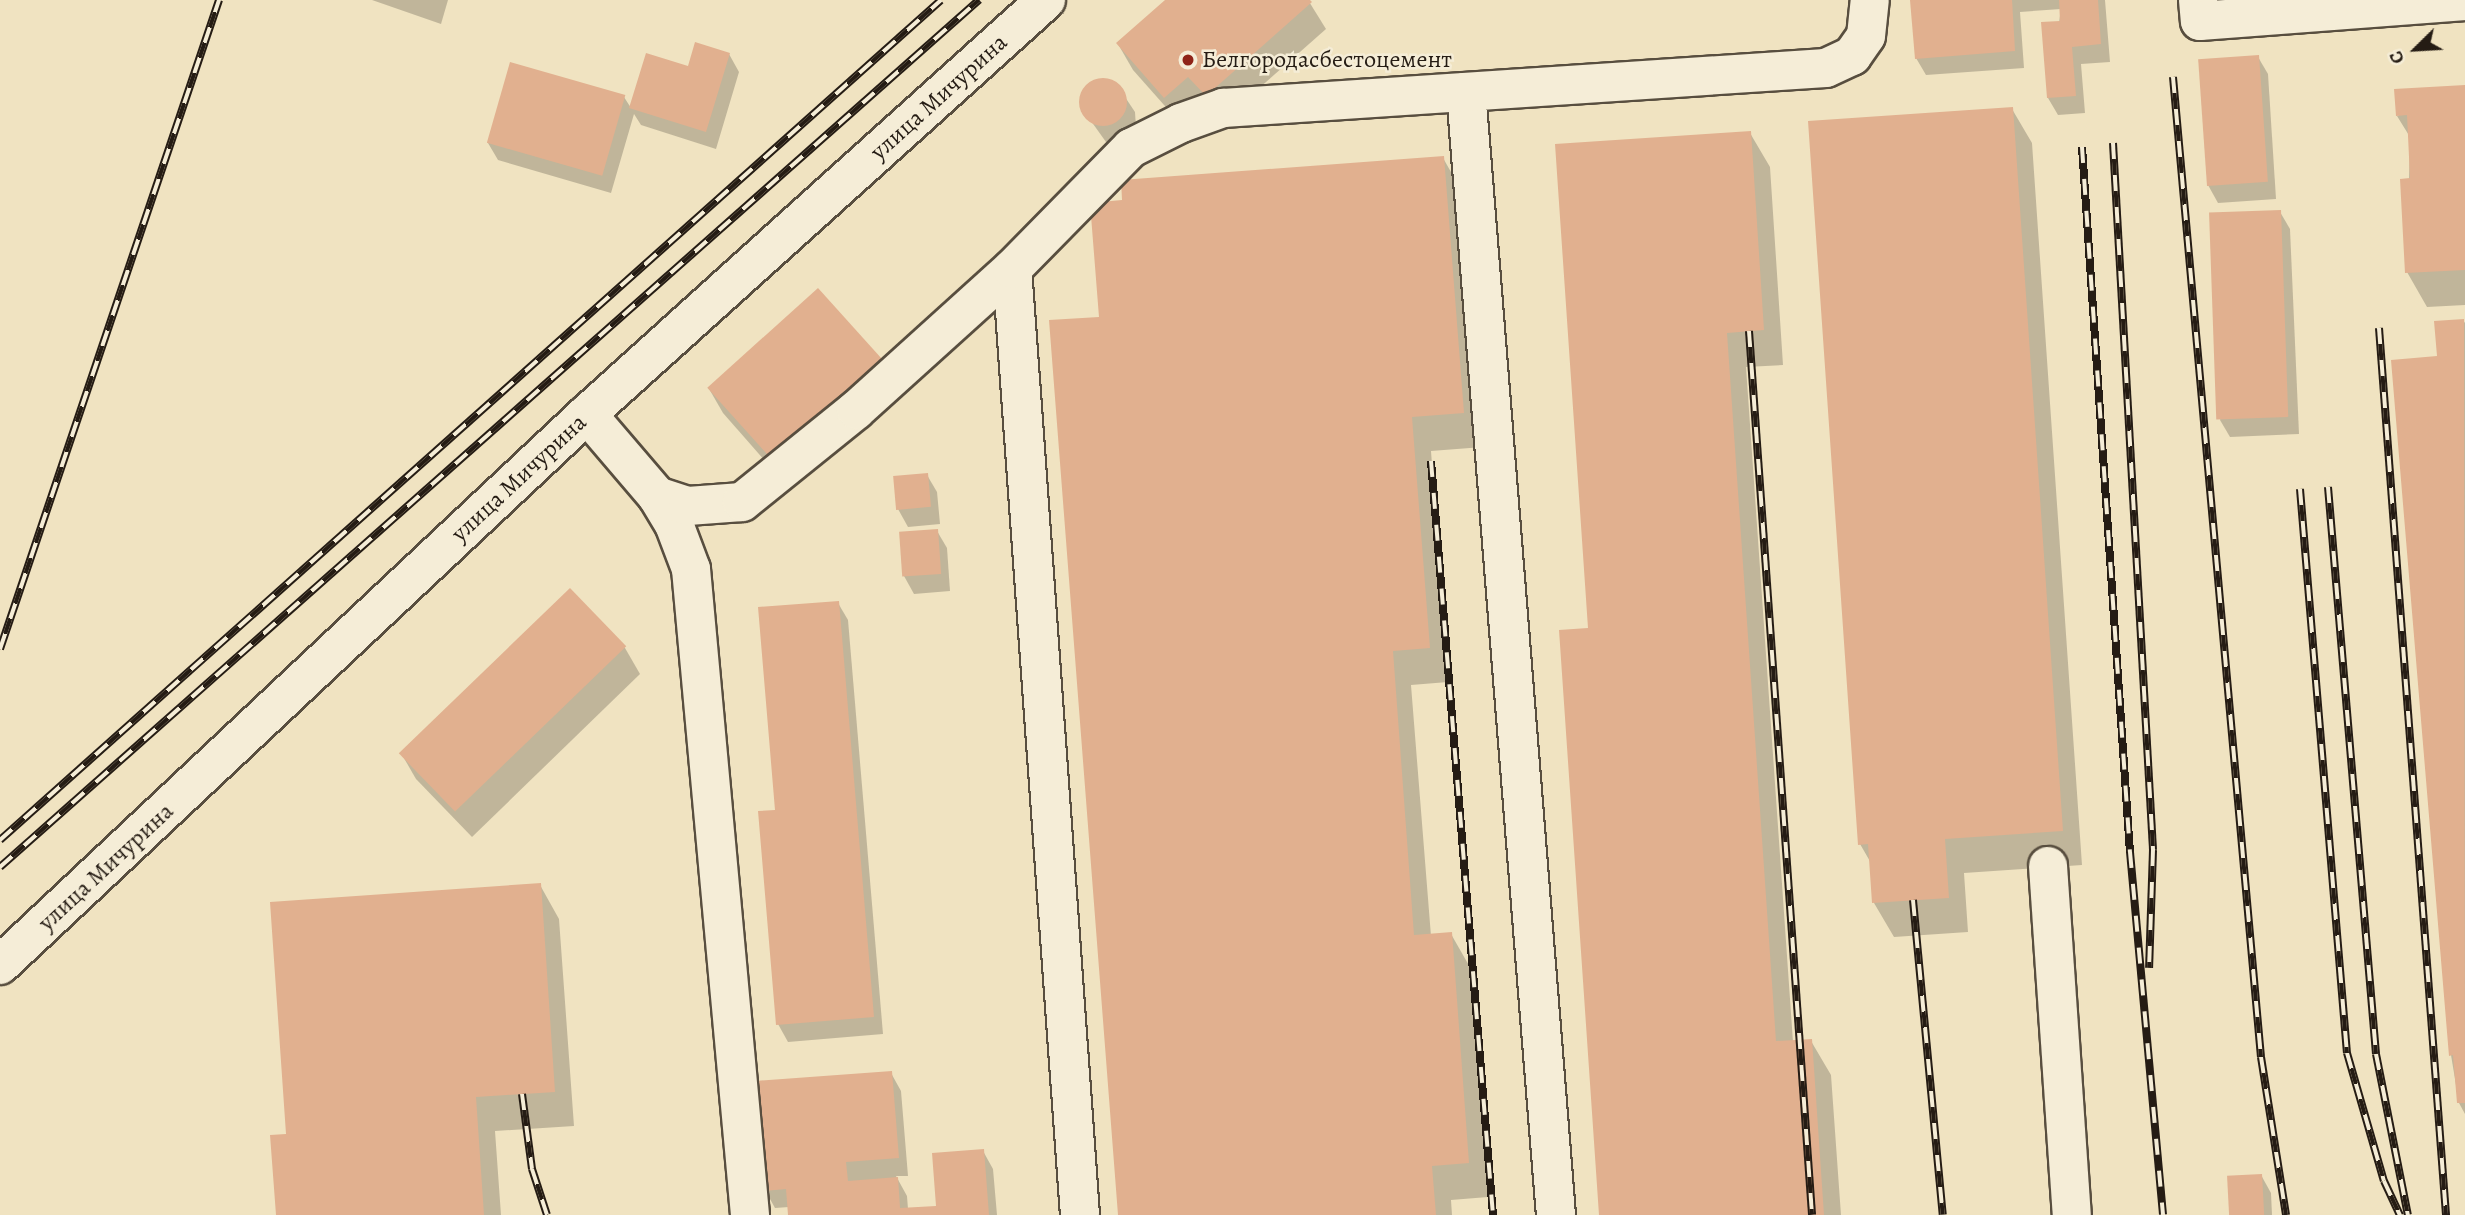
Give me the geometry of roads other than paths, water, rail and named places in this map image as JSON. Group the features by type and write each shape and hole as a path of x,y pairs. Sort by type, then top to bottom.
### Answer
{"street":[{"name":"улица Мичурина","path":"0,965 587,414 1046,0"},
{"path":"657,496 688,506 742,502 856,410 1012,270 1131,148 1181,122 1223,108 1826,68 1852,56 1866,36 1870,0"},
{"path":"2198,0 2200,21 2465,1"},
{"path":"1466,92 1556,1215"},
{"path":"1012,270 1080,1215"},
{"path":"587,414 657,496 674,524 691,569 750,1215"},
{"path":"2048,866 2072,1215"}],"railway":[{"path":"0,649 219,0"},
{"path":"0,840 941,0"},
{"path":"0,867 979,0"},
{"path":"2173,77 2261,1057 2286,1215"},
{"path":"2113,143 2153,850 2149,968"},
{"path":"2082,147 2130,852 2163,1215"},
{"path":"2379,328 2446,1215"},
{"path":"1749,331 1812,1215"},
{"path":"1431,461 1493,1215"},
{"path":"2328,487 2376,1054 2408,1215"},
{"path":"2300,489 2347,1053 2384,1181 2400,1215"},
{"path":"1913,900 1943,1215"},
{"path":"522,1094 532,1169 547,1215"}],"place":[{"name":"Белгородасбестоцемент","path":"1188,60"}]}
